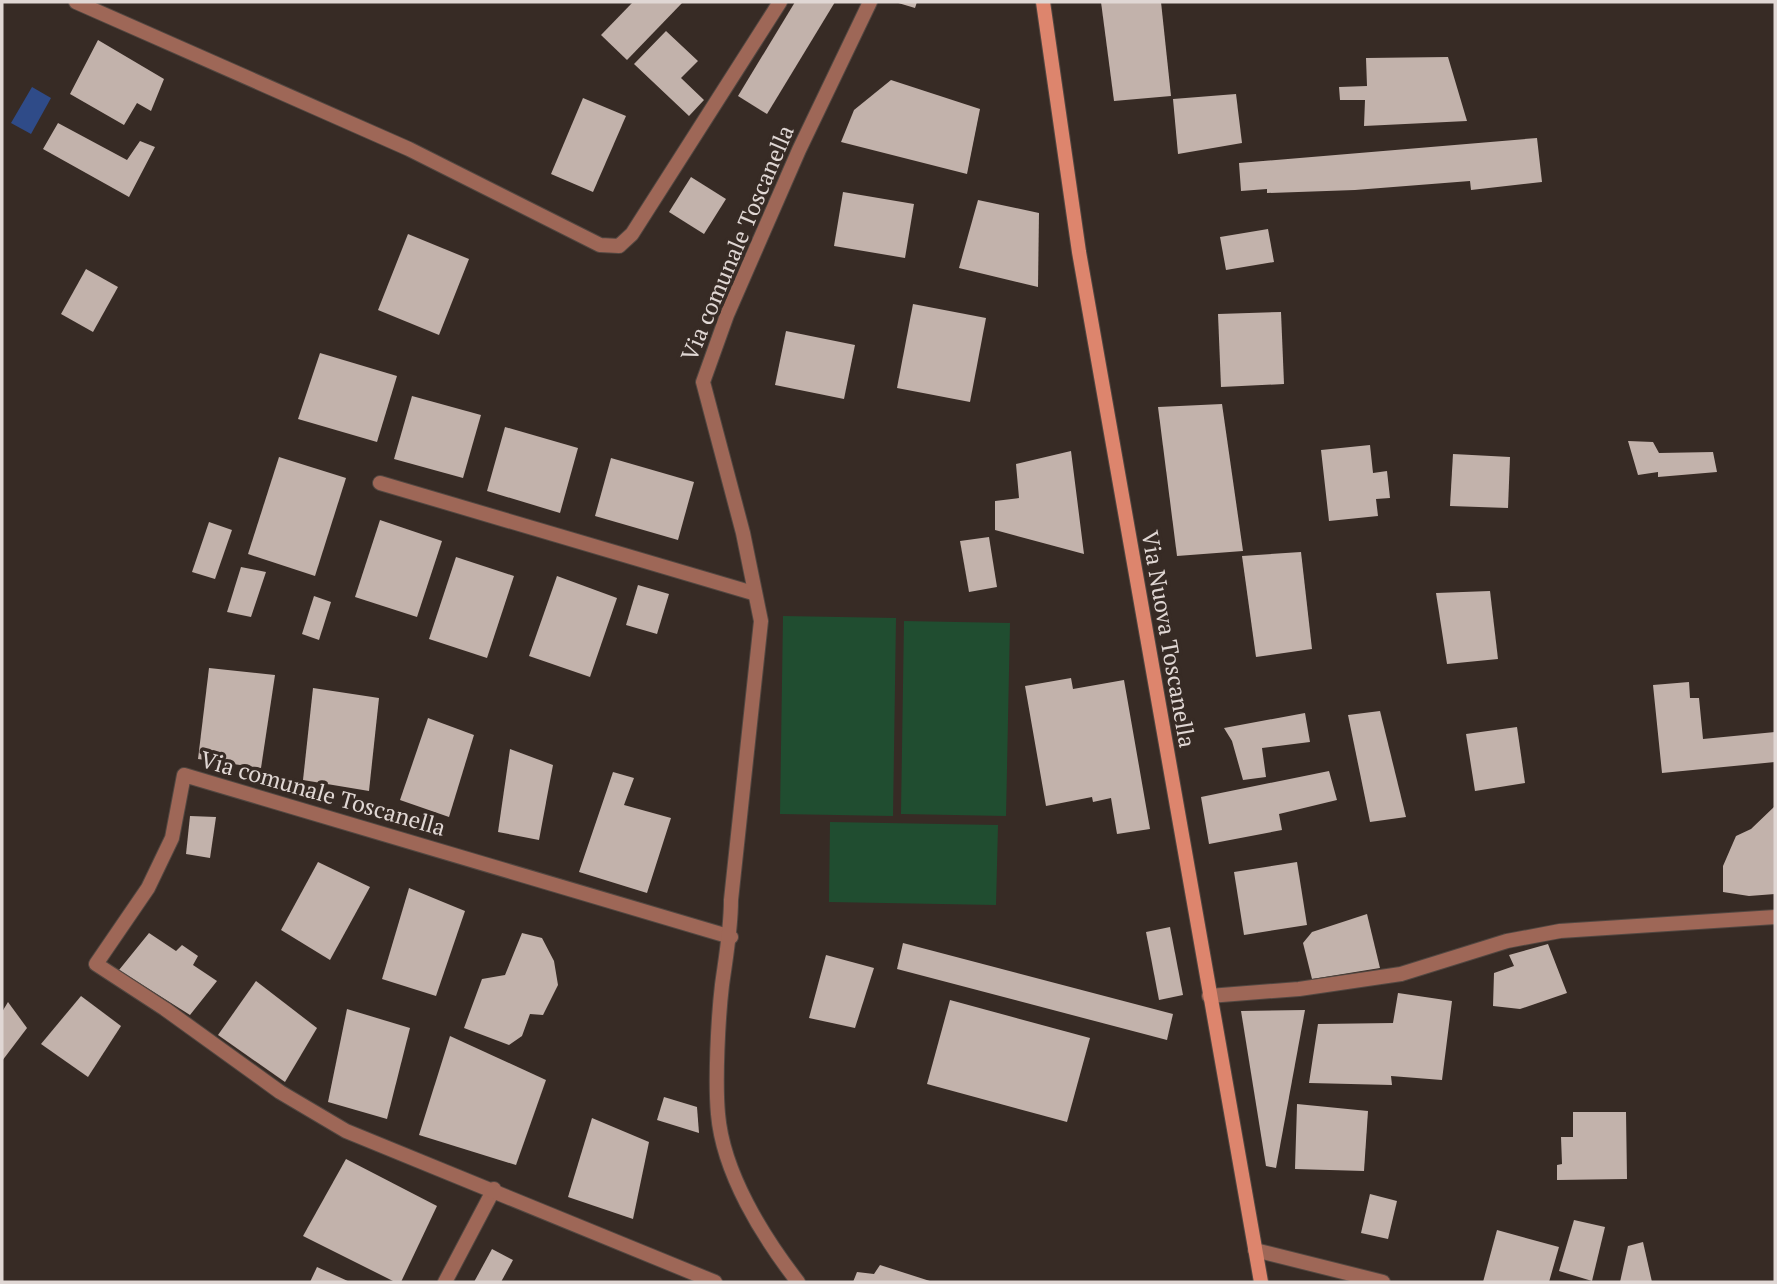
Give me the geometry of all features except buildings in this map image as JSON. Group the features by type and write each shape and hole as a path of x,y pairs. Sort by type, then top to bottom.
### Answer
{"main road":[{"name":"Via Nuova Toscanella","path":"1043,2 1079,252 1261,1282"}],"street":[{"path":"76,2 409,149 600,244 619,246 632,234 780,2"},
{"name":"Via comunale Toscanella","path":"798,1282 754,1217 732,1168 718,1115 722,987 730,937 731,900 761,621 753,593 743,533 703,382 727,315 788,175 870,2"},
{"path":"380,483 753,593"},
{"name":"Via comunale Toscanella","path":"715,1282 346,1130 280,1092 165,1009 96,964 148,887 172,838 184,775 730,937"},
{"path":"1209,996 1299,989 1401,974 1507,942 1560,930 1775,917"},
{"path":"445,1282 494,1189"},
{"path":"1255,1250 1383,1282"}],"green space":[{"path":"783,616 896,618 893,816 780,814"},
{"path":"904,621 1010,623 1006,816 901,814"},
{"path":"830,822 998,825 996,905 829,902"}],"water":[{"path":"32,87 51,98 31,134 11,123"}]}
